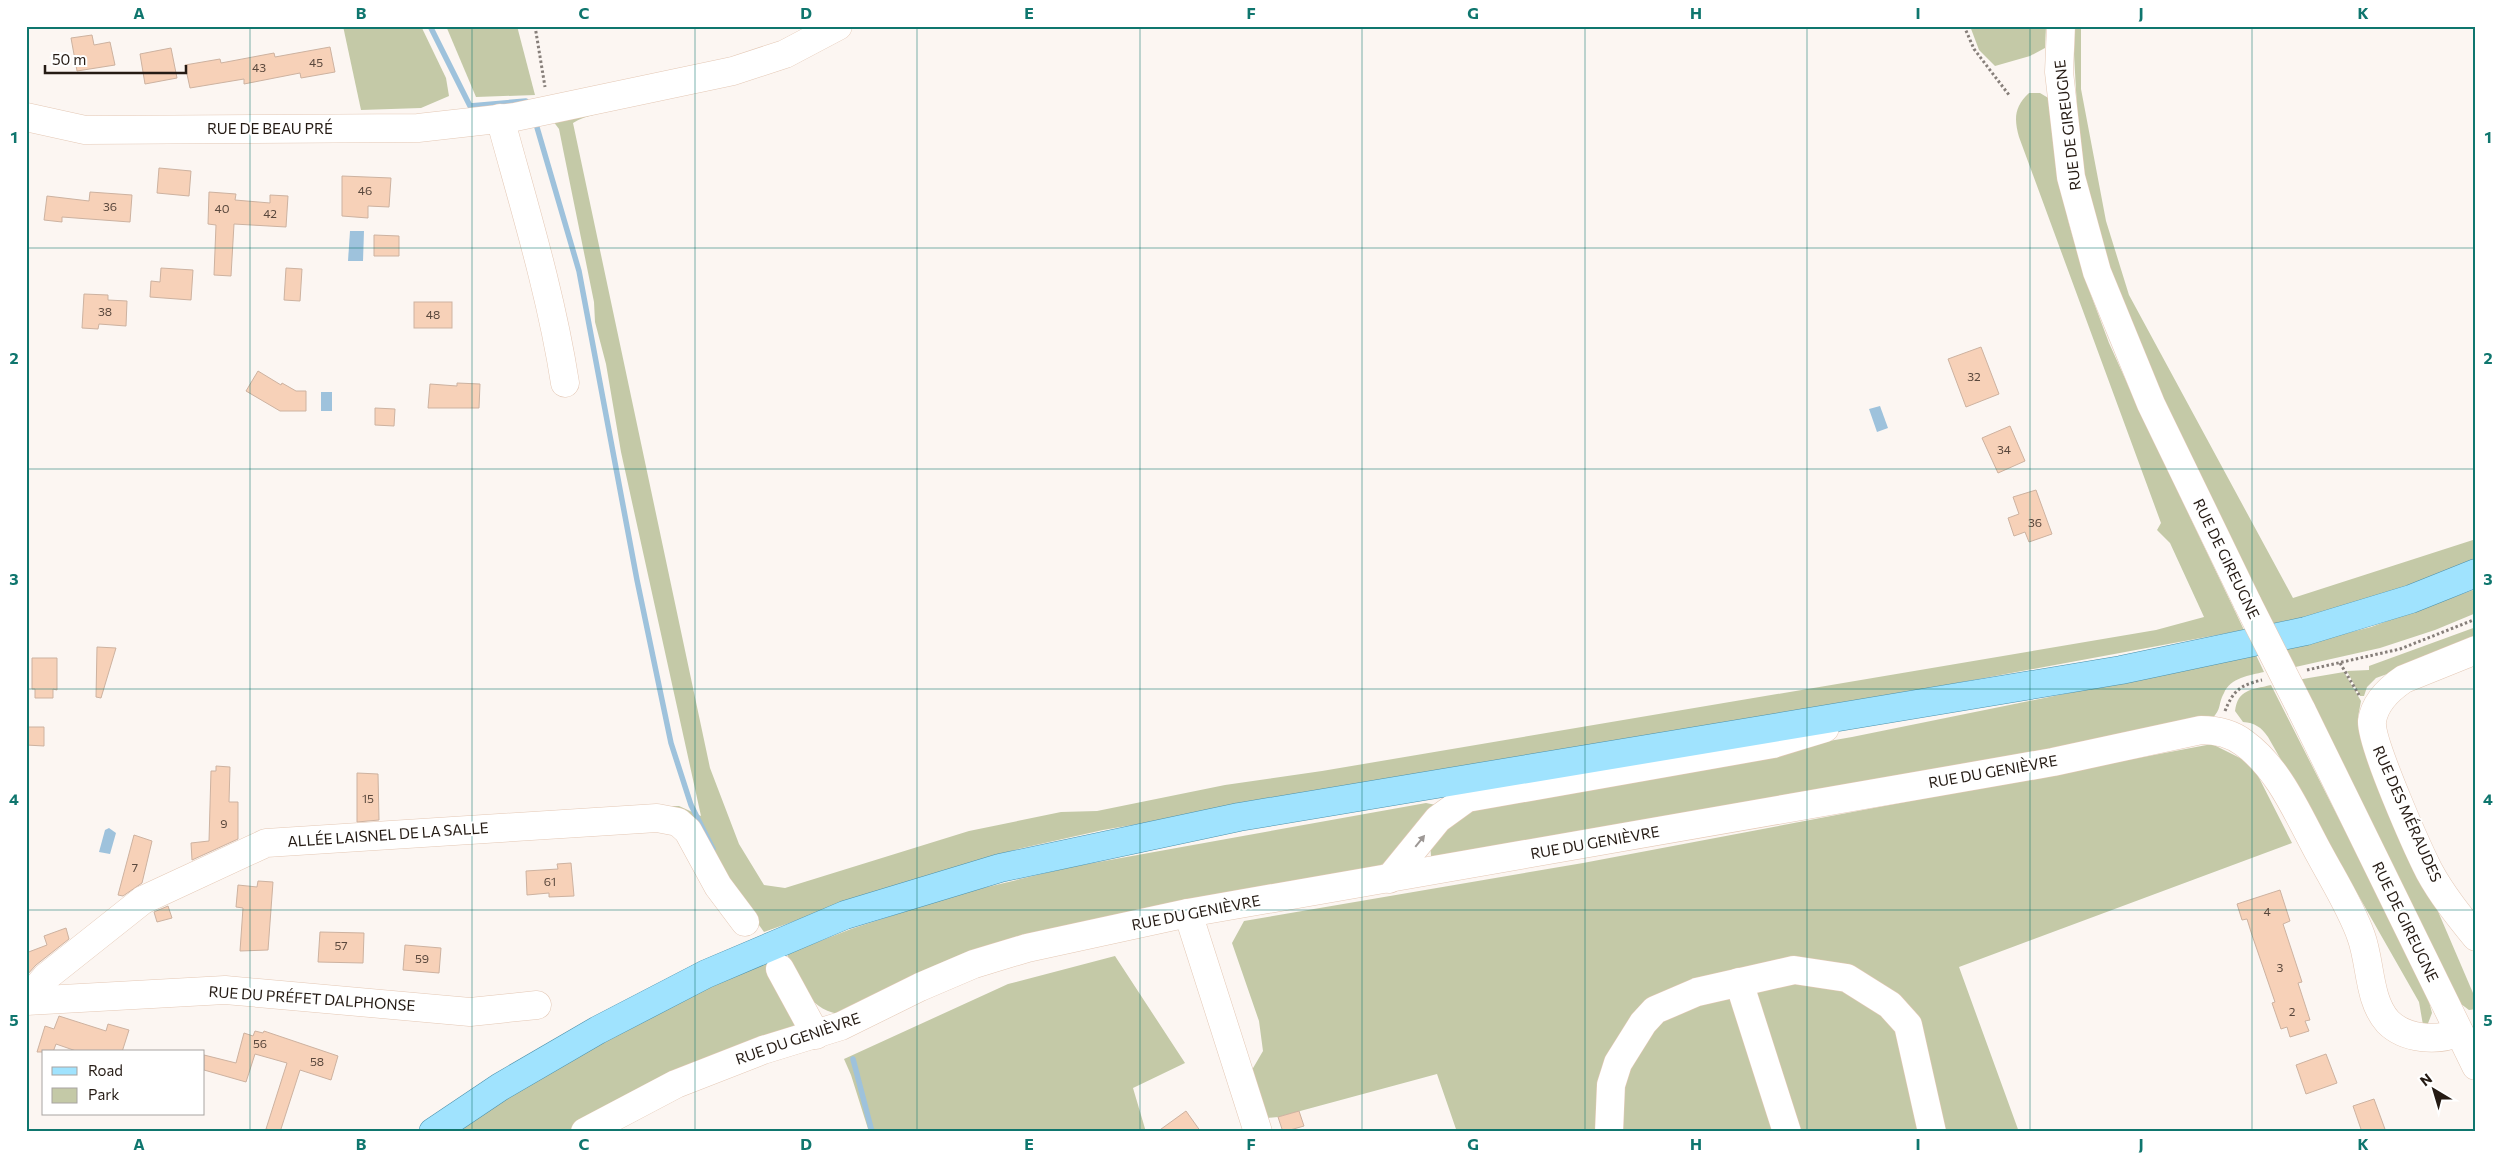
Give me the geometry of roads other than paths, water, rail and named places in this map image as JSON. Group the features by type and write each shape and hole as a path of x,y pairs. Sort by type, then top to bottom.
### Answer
{"main road":[{"path":"433,1132 500,1087 598,1030 706,974 845,915 1000,868 1239,817 2121,670 2306,630 2411,599 2476,572"}],"street":[{"name":"RUE DE BEAU PRÉ","path":"26,117 85,130 418,128 545,111 733,71 786,54 838,26"},
{"name":"RUE DE GIREUGNE","path":"2061,26 2059,72 2071,177 2097,272 2151,404 2248,604 2465,1031 2476,1066"},
{"path":"508,117 559,340 565,383"},
{"name":"RUE DES MÉRAUDES","path":"2476,650 2404,680 2384,695 2372,721 2375,744 2430,871 2455,912 2476,937"},
{"path":"1389,879 1438,819 1467,798 1773,744 1878,712"},
{"name":"RUE DU GENIÈVRE","path":"585,1132 676,1084 763,1050 841,1026 920,987 974,964 1027,948 1188,913 2052,762 2202,730 2218,730 2232,735 2255,751 2280,782 2351,913 2366,953 2379,1009 2388,1021 2401,1032 2420,1037 2444,1037 2465,1031"},
{"name":"ALLÉE LAISNEL DE LA SALLE","path":"26,1001 46,977 143,900 266,843 657,818 678,822 688,831 718,886 745,922"},
{"path":"1188,913 1258,1132"},
{"path":"780,969 816,1034"},
{"path":"1609,1132 1612,1085 1618,1063 1643,1023 1656,1010 1697,992 1794,970 1847,978 1890,1005 1908,1025 1932,1132"},
{"path":"1740,982 1787,1132"},
{"name":"RUE DU PRÉFET DALPHONSE","path":"26,1001 225,990 470,1012 537,1005"}],"water":[{"path":"350,231 364,231 363,261 348,261"},
{"path":"321,392 332,392 332,411 321,411"},
{"path":"1880,406 1888,428 1877,432 1869,409"},
{"path":"109,828 116,833 110,854 99,852 105,830"}],"waterway":[{"path":"430,26 470,106 526,101"},
{"path":"536,124 579,271 637,580 671,743 691,805 713,849"},
{"path":"853,1059 872,1132"}]}
